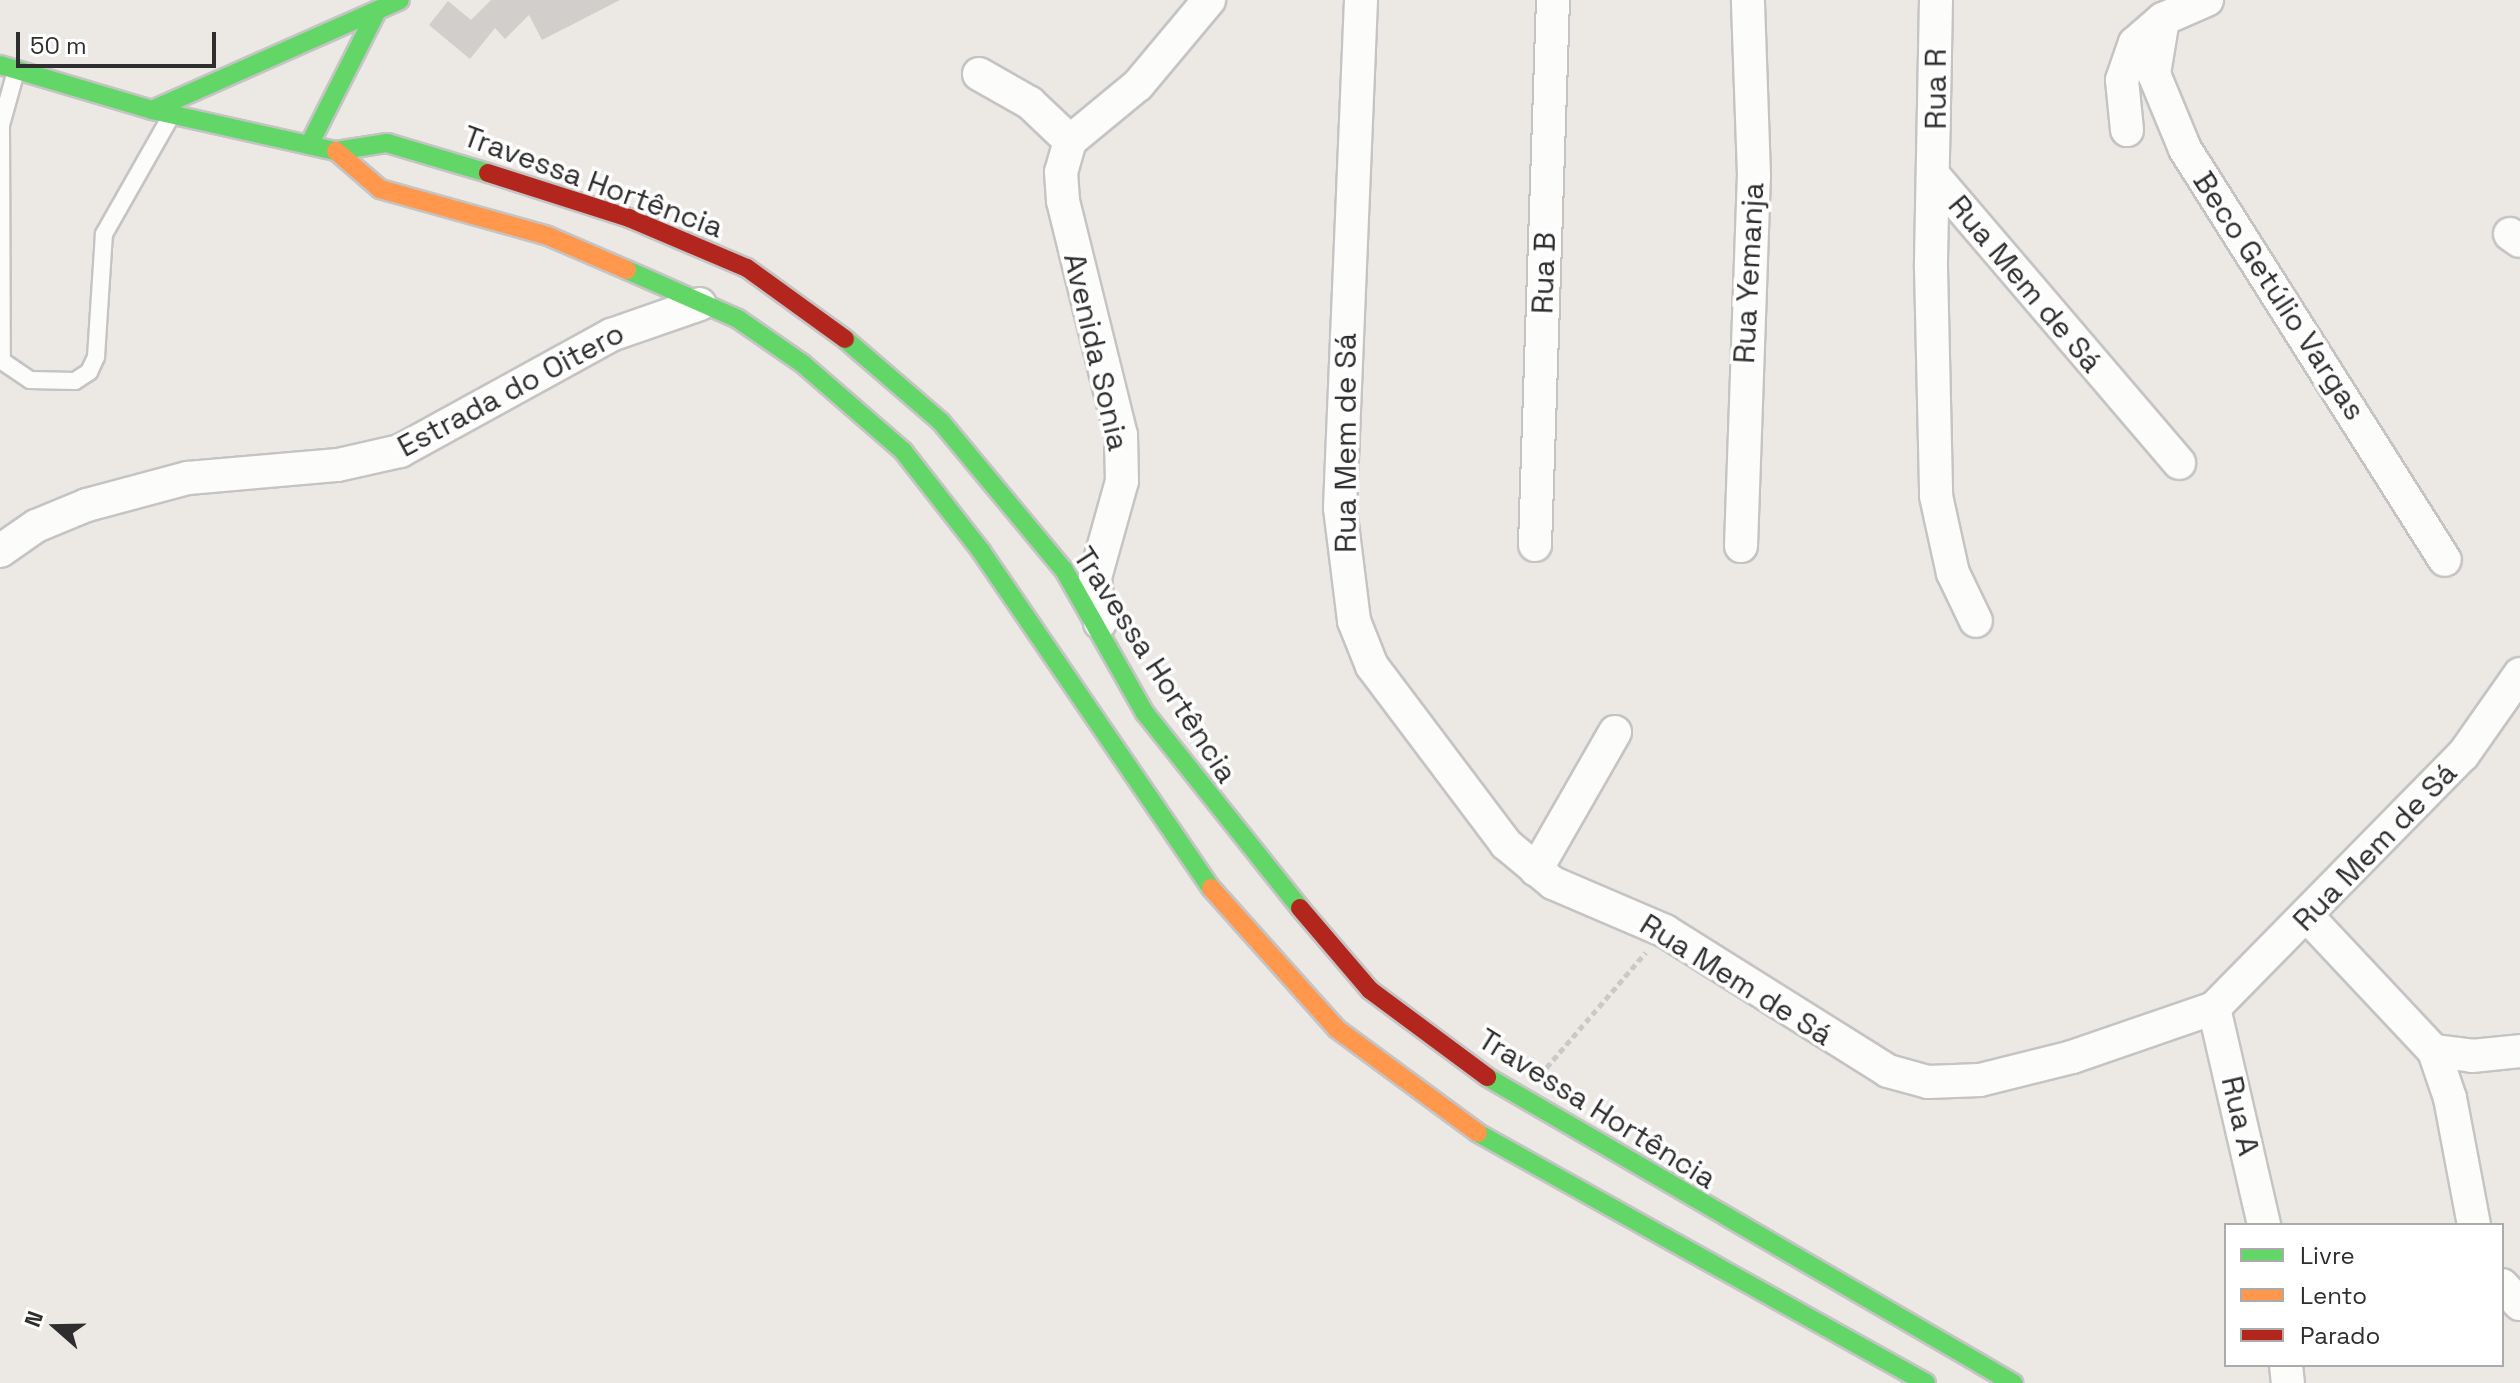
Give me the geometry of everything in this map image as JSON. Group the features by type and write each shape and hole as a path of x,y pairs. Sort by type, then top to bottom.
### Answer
{"main road":[{"path":"152,110 389,5"},
{"path":"309,145 389,5"},
{"name":"Travessa Hortência","path":"8,68 152,110 336,151 387,143 629,218 747,268 823,319 941,422 1064,570 1145,713 1250,855 1370,990 1518,1100 2013,1383"},
{"name":"Travessa Hortência","path":"336,151 380,189 548,236 774,341 903,451 981,551 1216,896 1337,1029 1392,1075 1501,1149 1926,1383"}],"street":[{"path":"340,0 389,5"},
{"path":"979,74 1030,103 1070,141 1138,85 1209,0"},
{"name":"Rua Mem de Sá","path":"1361,0 1340,508 1354,621 1386,686 1506,844 1536,870 1589,901 1665,931 1844,1048 1928,1082 1980,1080 2072,1057 2214,1008 2308,917 2484,731 2520,674"},
{"name":"Rua B","path":"1535,545 1553,0"},
{"name":"Rua Yemanja","path":"1741,546 1754,175 1748,0"},
{"name":"Rua R","path":"1935,177 1936,0"},
{"path":"2127,130 2127,58 2163,19 2207,0"},
{"name":"Beco Getúlio Vargas","path":"2163,19 2154,74 2185,149 2445,560"},
{"name":"Avenida Sonia","path":"1070,141 1061,172 1066,214 1121,435 1122,481 1094,598 1101,627 1145,713"},
{"path":"1935,177 1936,496 1953,573 1976,621"},
{"name":"Rua Mem de Sá","path":"1935,177 2179,463"},
{"name":"Estrada do Oitero","path":"0,551 36,526 87,505 174,481 338,465 400,451 611,335 700,304"},
{"path":"1536,870 1615,732"},
{"path":"2308,917 2434,1051 2450,1098 2474,1223"},
{"name":"Rua A","path":"2214,1008 2264,1223"},
{"path":"2434,1051 2472,1056 2520,1051"},
{"path":"2504,1287 2520,1304"}],"lane":[{"path":"8,68 1,125 2,361 30,380 75,381 89,372 96,357 104,234 172,115"}],"path":[{"path":"1518,1100 1665,931"}],"building":[{"path":"491,0 620,0 542,40 529,15 505,39 495,28 470,59 429,25 448,1 471,20"}],"traffic: fast":[{"path":"152,110 400,0"},
{"path":"309,145 377,11"},
{"path":"0,65 152,110 336,151 387,143 488,173"},
{"path":"627,270 738,319 803,364 903,451 981,551 1211,888"},
{"path":"845,339 941,422 1064,570 1145,713 1300,908"},
{"path":"1487,1077 2013,1383"},
{"path":"1478,1133 1926,1383"}],"traffic: slow":[{"path":"336,151 380,189 548,236 627,270"},
{"path":"1211,888 1337,1029 1478,1133"}],"traffic: jam":[{"path":"488,173 629,218 747,268 845,339"},
{"path":"1300,908 1370,990 1487,1077"}]}
